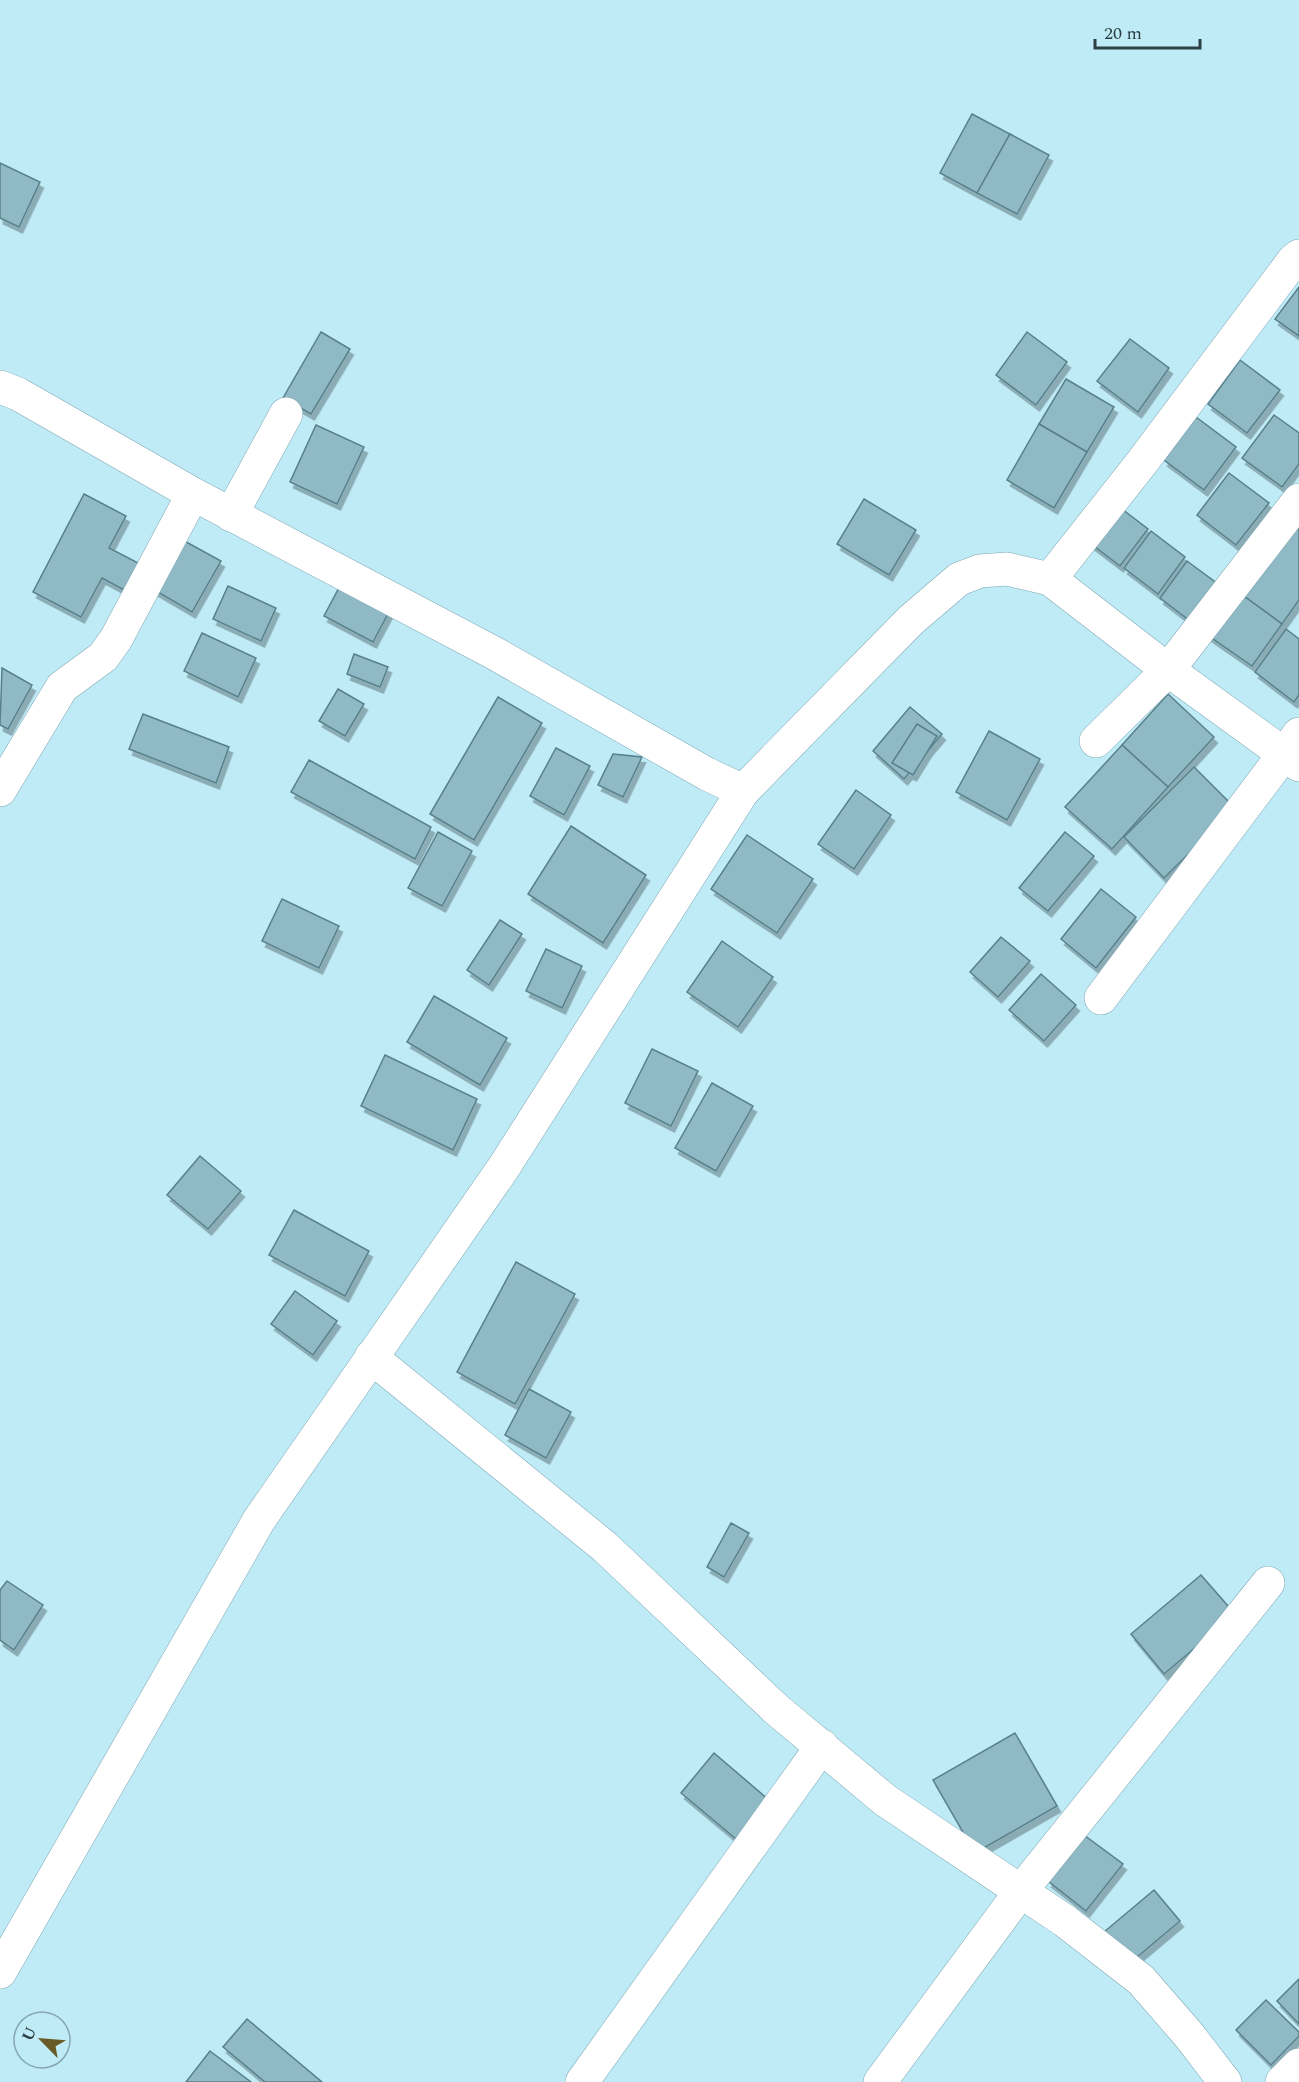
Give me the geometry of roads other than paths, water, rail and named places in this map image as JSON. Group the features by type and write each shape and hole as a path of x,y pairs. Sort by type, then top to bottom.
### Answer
{"street":[{"path":"1050,579 1299,256"},
{"path":"0,387 18,394 231,515 494,652 707,774 743,791"},
{"path":"231,515 286,414"},
{"path":"0,790 62,687 104,657 116,639 193,494"},
{"path":"1096,741 1168,670 1299,500"},
{"path":"0,1972 259,1520 504,1167 743,791 911,620 959,579 980,572 1007,569 1050,579 1168,670 1294,751 1101,998"},
{"path":"371,1357 605,1547 776,1709 885,1800 1065,1920 1141,1980 1188,2034 1224,2082"},
{"path":"880,2082 1021,1891 1268,1583"},
{"path":"582,2082 822,1746"},
{"path":"1282,2082 1299,2065"}]}
